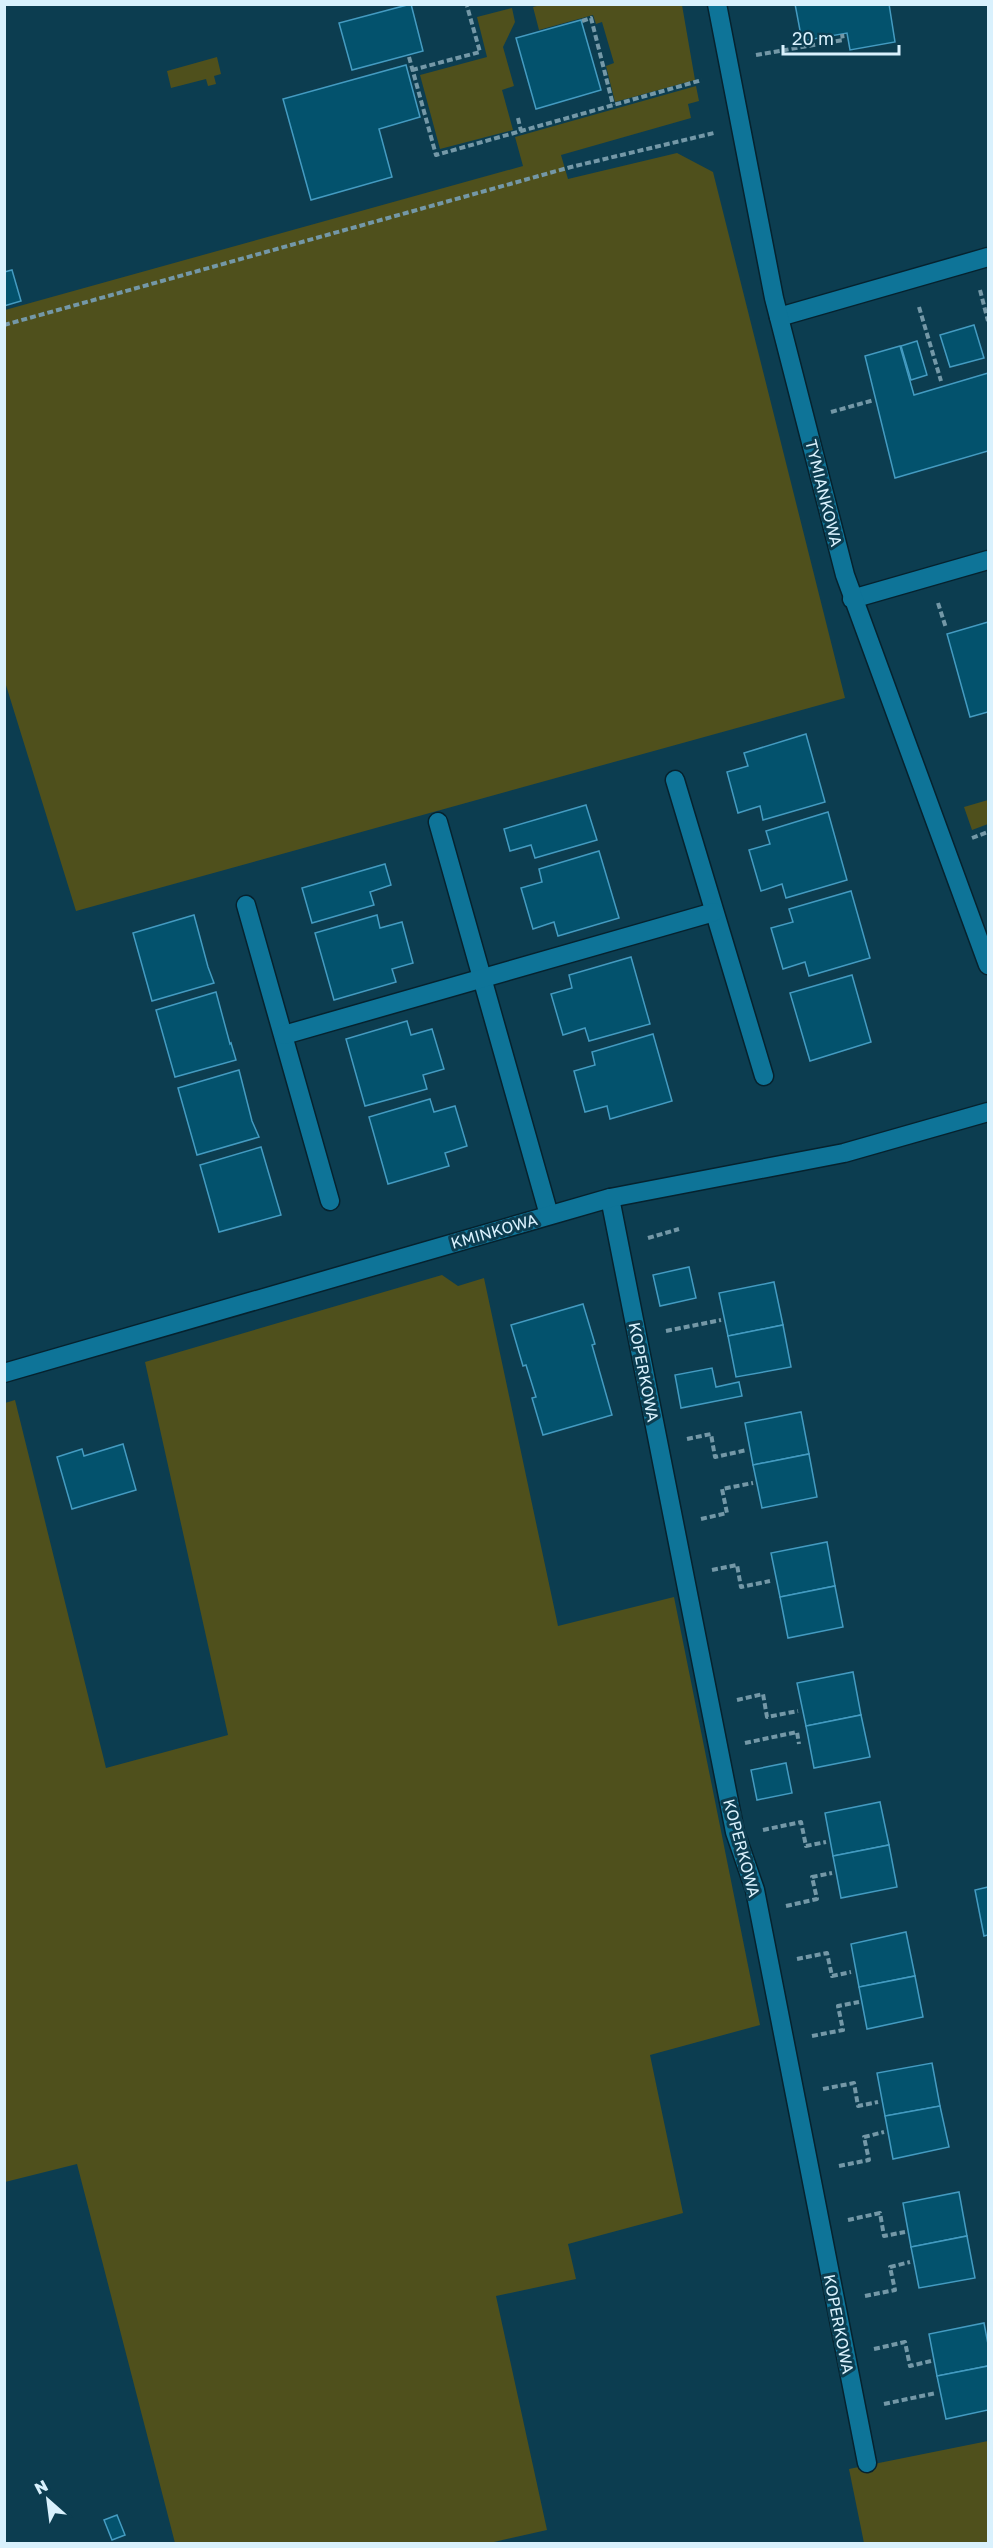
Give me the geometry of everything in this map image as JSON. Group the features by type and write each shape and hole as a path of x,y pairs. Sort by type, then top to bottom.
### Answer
{"street":[{"name":"TYMIANKOWA","path":"717,4 778,317 852,599 988,965"},
{"path":"778,317 988,257"},
{"path":"852,599 988,560"},
{"path":"675,780 764,1076"},
{"path":"438,822 549,1215"},
{"path":"246,905 330,1201"},
{"path":"284,1035 714,912"},
{"name":"KMINKOWA","path":"4,1372 610,1198 844,1152 988,1112"},
{"name":"KOPERKOWA","path":"610,1198 735,1832 754,1890 867,2463"}],"path":[{"path":"412,70 480,52 467,6"},
{"path":"582,21 591,18 613,105"},
{"path":"753,56 843,40 842,34"},
{"path":"409,57 436,154 730,73"},
{"path":"518,118 521,131"},
{"path":"4,325 572,167 741,126"},
{"path":"977,281 988,321"},
{"path":"917,298 940,381"},
{"path":"826,413 874,400"},
{"path":"936,594 946,628"},
{"path":"966,840 988,832"},
{"path":"644,1239 679,1229"},
{"path":"656,1334 721,1320"},
{"path":"684,1440 711,1434 715,1457 747,1450"},
{"path":"699,1519 727,1513 722,1489 753,1483"},
{"path":"710,1571 737,1565 741,1587 771,1581"},
{"path":"736,1700 763,1695 767,1717 798,1711"},
{"path":"738,1745 797,1732 799,1744"},
{"path":"762,1830 801,1822 806,1846 826,1842"},
{"path":"783,1906 817,1899 812,1876 832,1873"},
{"path":"794,1959 827,1953 832,1976 851,1972"},
{"path":"809,2036 843,2030 838,2006 859,2002"},
{"path":"820,2090 854,2083 858,2106 878,2102"},
{"path":"835,2167 869,2160 864,2137 884,2132"},
{"path":"846,2220 880,2213 884,2236 905,2232"},
{"path":"861,2297 895,2290 890,2267 910,2262"},
{"path":"871,2350 905,2342 910,2366 931,2361"},
{"path":"882,2404 936,2393"}],"shaded area":[{"path":"544,4 682,5 695,80 615,102 606,66 614,63 602,22 596,24 593,15 539,30 533,7"},
{"path":"512,8 515,22 503,47 514,86 502,90 513,130 440,149 420,75 487,57 477,17"},
{"path":"217,57 221,74 214,76 216,84 208,86 206,79 171,88 167,71"},
{"path":"696,86 699,101 688,104 691,118 561,155 568,179 677,153 713,172 845,698 76,911 5,682 5,310 523,166 515,137"},
{"path":"988,800 988,824 972,830 964,807"},
{"path":"442,1275 458,1286 484,1278 558,1626 674,1597 760,2025 650,2055 683,2213 568,2244 576,2279 496,2296 547,2530 485,2544 175,2543 77,2164 5,2182 5,1403 15,1400 106,1768 228,1735 145,1362"},
{"path":"988,2441 988,2543 864,2543 849,2469"}],"building":[{"path":"411,4 423,51 352,70 339,23"},
{"path":"795,4 889,4 895,42 850,50 847,33 802,41"},
{"path":"581,20 601,90 536,109 516,38"},
{"path":"406,65 420,117 379,129 392,177 311,200 283,99"},
{"path":"12,270 21,301 4,306 4,272"},
{"path":"974,325 984,358 950,367 940,335"},
{"path":"917,341 927,375 911,380 901,346"},
{"path":"900,346 914,395 988,373 988,451 895,478 865,356"},
{"path":"988,622 988,712 970,717 947,634"},
{"path":"806,734 825,802 763,820 760,806 738,813 727,772 748,766 744,753"},
{"path":"586,805 597,840 535,858 531,845 510,851 504,829"},
{"path":"828,812 847,880 786,898 782,884 761,891 749,850 770,844 766,831"},
{"path":"599,851 619,918 558,936 554,922 533,929 521,888 542,882 539,869"},
{"path":"385,864 391,885 370,892 374,905 312,923 302,888"},
{"path":"851,891 870,958 809,976 805,962 783,969 771,928 793,922 789,909"},
{"path":"194,915 214,983 152,1001 133,933"},
{"path":"377,915 380,928 402,922 413,963 392,969 396,982 334,1000 315,933"},
{"path":"631,957 650,1024 589,1041 585,1028 563,1035 551,994 572,988 569,975"},
{"path":"852,975 871,1042 810,1061 790,993"},
{"path":"216,992 236,1060 175,1077 156,1010"},
{"path":"407,1021 411,1035 432,1029 444,1069 423,1075 427,1089 365,1106 346,1039"},
{"path":"653,1034 672,1101 610,1119 607,1106 585,1112 574,1071 595,1065 592,1052"},
{"path":"239,1070 252,1121 259,1137 197,1155 178,1088"},
{"path":"430,1099 434,1112 455,1106 467,1146 445,1153 449,1166 388,1184 369,1117"},
{"path":"261,1147 281,1215 219,1232 200,1165"},
{"path":"689,1267 696,1298 660,1306 653,1275"},
{"path":"774,1282 783,1325 728,1336 719,1293"},
{"path":"583,1304 612,1415 543,1435 532,1398 536,1397 526,1365 523,1366 511,1325"},
{"path":"783,1325 791,1367 736,1377 728,1336"},
{"path":"712,1368 716,1387 739,1382 742,1396 681,1408 675,1375"},
{"path":"801,1412 809,1454 753,1465 745,1423"},
{"path":"123,1444 136,1490 72,1509 57,1457 82,1449 84,1456"},
{"path":"809,1454 817,1497 762,1508 753,1465"},
{"path":"827,1542 835,1586 780,1597 771,1553"},
{"path":"835,1586 843,1627 788,1638 780,1597"},
{"path":"853,1672 861,1715 806,1726 797,1683"},
{"path":"861,1715 870,1757 814,1768 806,1726"},
{"path":"786,1763 792,1793 757,1800 751,1770"},
{"path":"880,1802 889,1845 833,1856 825,1813"},
{"path":"889,1845 897,1887 841,1898 833,1856"},
{"path":"988,1887 988,1935 984,1936 975,1890"},
{"path":"906,1932 915,1976 859,1987 851,1944"},
{"path":"915,1976 923,2017 867,2029 859,1987"},
{"path":"932,2063 940,2106 885,2116 877,2073"},
{"path":"940,2106 949,2147 893,2159 885,2116"},
{"path":"959,2192 967,2236 911,2247 903,2203"},
{"path":"967,2236 975,2278 919,2288 911,2247"},
{"path":"984,2323 988,2344 988,2366 937,2376 929,2334"},
{"path":"988,2366 988,2410 946,2419 937,2376"},
{"path":"117,2515 125,2535 112,2540 104,2520"}]}
